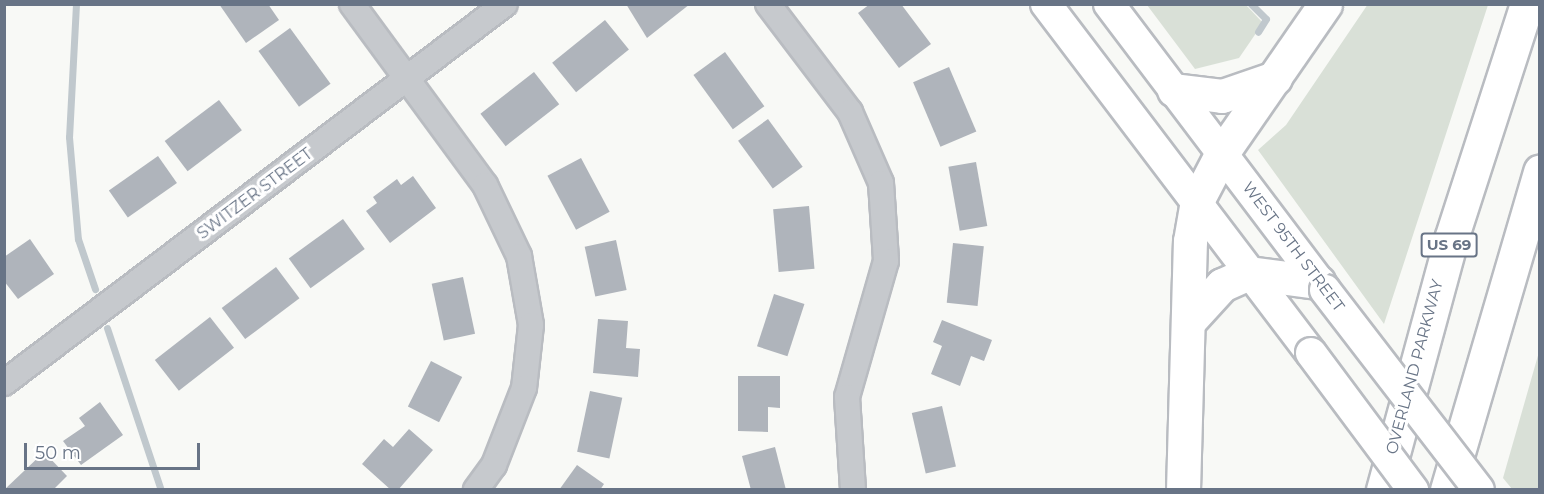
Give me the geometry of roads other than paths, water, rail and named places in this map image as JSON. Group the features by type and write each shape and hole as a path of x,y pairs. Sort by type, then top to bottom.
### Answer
{"highway":[{"path":"1183,489 1190,241 1197,201 1222,153 1325,4"},
{"name":"OVERLAND PARKWAY","path":"1383,489 1450,239 1527,4"},
{"path":"1174,90 1222,96 1275,78"},
{"path":"1447,489 1539,171"},
{"path":"1189,321 1222,285 1249,273 1322,286"}],"main road":[{"path":"1046,4 1413,489"},
{"name":"WEST 95TH STREET","path":"1109,4 1479,489"}],"street":[{"path":"352,4 502,213 529,302 524,388 498,455 476,489"},
{"name":"SWITZER STREET","path":"4,383 505,4"},
{"path":"768,4 850,112 881,183 886,261 847,397 853,489"}],"waterway":[{"path":"76,4 69,137 78,239 95,289"},
{"path":"1251,4 1266,19 1258,32"},
{"path":"107,328 161,490"}]}
